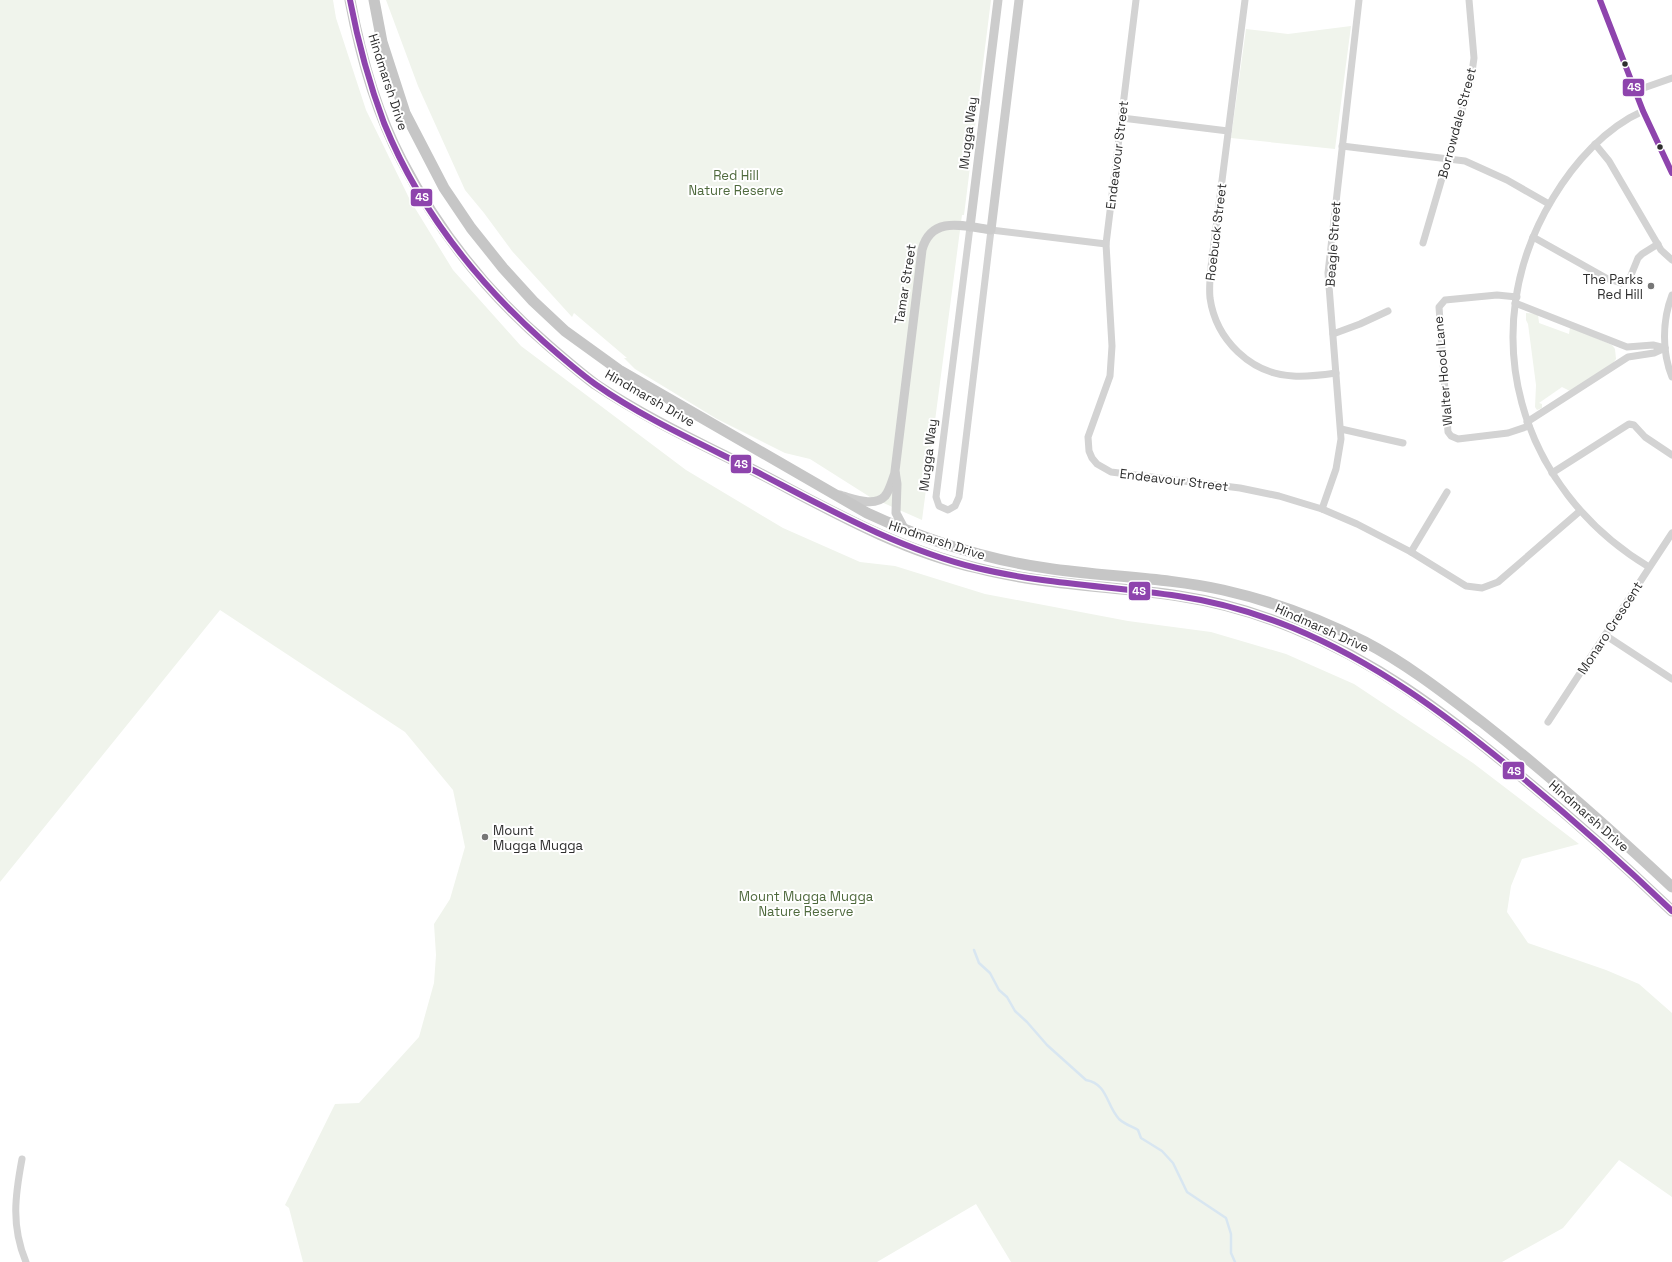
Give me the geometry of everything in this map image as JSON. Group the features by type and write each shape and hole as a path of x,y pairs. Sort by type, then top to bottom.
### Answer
{"main road":[{"name":"Hindmarsh Drive","path":"350,0 357,33 381,114 401,160 453,245 502,303 522,323 594,383 654,419 843,518 914,550 974,568 1025,578 1154,593 1221,605 1293,628 1340,649 1401,684 1479,742 1574,821 1672,911"},
{"name":"Hindmarsh Drive","path":"374,0 382,42 408,120 444,188 471,228 503,268 533,301 565,331 619,370 867,513 905,530 957,548 1025,564 1075,572 1182,583 1225,590 1282,607 1341,630 1408,667 1476,718 1584,807 1672,887"},
{"name":"Mugga Way","path":"970,227 998,0"},
{"name":"Mugga Way","path":"991,230 1019,0"},
{"name":"Tamar Street","path":"830,492 868,502 877,501 887,493 895,471 914,308 924,243 931,232 939,227 950,225 991,230"},
{"name":"Tamar Street","path":"895,471 897,484 895,504 896,513 905,530"}],"street":[{"name":"Endeavour Street","path":"1136,0 1106,244 1112,346 1110,376 1088,438 1089,451 1097,464 1111,472 1262,492 1322,510 1357,524 1411,552 1466,586 1476,588 1485,587 1498,582 1580,511"},
{"name":"Roebuck Street","path":"1245,0 1211,267 1210,299 1218,325 1227,340 1236,351 1252,363 1268,371 1292,376 1313,376 1336,373"},
{"name":"Beagle Street","path":"1322,510 1338,461 1341,429 1328,273 1360,0"},
{"name":"Borrowdale Street","path":"1422,243 1471,79 1473,67 1469,0"},
{"path":"1600,0 1643,111 1672,173"},
{"path":"1635,91 1672,78"},
{"path":"1643,111 1623,121 1595,144 1569,174 1549,204 1532,237 1522,267 1516,300 1513,333 1519,393 1528,424 1539,450 1552,473 1580,511 1597,529 1619,548 1649,568"},
{"path":"1122,118 1228,131"},
{"path":"1595,144 1609,161 1662,252 1672,260"},
{"path":"1342,146 1465,161 1486,170 1549,204"},
{"name":"Mugga Way","path":"970,227 936,497 939,506 948,510 955,506 959,497 991,230"},
{"name":"Tamar Street","path":"991,230 1106,244"},
{"path":"1532,237 1606,278 1621,284 1629,280 1638,258 1658,244"},
{"name":"Walter Hood Lane","path":"1516,300 1497,295 1445,300 1441,302 1439,307 1448,432 1451,436 1458,438 1508,433 1528,424"},
{"path":"1672,295 1666,319 1665,348 1672,377"},
{"path":"1516,300 1627,347 1653,345 1665,348"},
{"path":"1333,334 1388,311"},
{"path":"1528,424 1628,357 1654,353 1665,348"},
{"path":"1552,473 1629,424 1634,426 1645,437 1672,455"},
{"path":"1341,429 1403,443"},
{"path":"1411,552 1447,492"},
{"name":"Monaro Crescent","path":"1548,722 1672,533"},
{"path":"1605,635 1672,679"},
{"path":"22,1159 18,1182 15,1222 19,1245 26,1262"}],"green space":[{"name":"Mount Mugga Mugga Nature Reserve","path":"0,0 333,0 336,18 366,110 410,200 453,270 521,346 686,470 783,528 860,562 895,566 985,594 1128,621 1211,632 1286,654 1354,684 1473,763 1579,844 1522,859 1511,886 1507,912 1528,943 1606,970 1639,984 1672,1013 1672,1197 1619,1160 1563,1228 1502,1262 1011,1262 976,1204 877,1262 303,1262 289,1208 285,1205 335,1104 359,1103 419,1037 434,983 436,955 434,924 450,899 465,847 453,790 405,732 220,610 0,882"},
{"name":"Red Hill Nature Reserve","path":"386,0 991,0 964,215 962,215 922,520 870,497 810,459 785,453 717,419 635,369 624,358 627,358 574,313 572,317 512,251 465,190 418,86"},
{"path":"1351,26 1335,149 1231,138 1246,29 1288,34"},
{"path":"1526,313 1538,314 1539,323 1569,334 1570,327 1612,345 1615,349 1616,359 1613,363 1570,391 1562,387 1539,403 1542,404 1542,408 1537,410 1535,407 1536,385"}],"waterway":[{"path":"974,950 979,963 990,973 999,990 1007,997 1015,1011 1047,1045 1086,1080 1093,1082 1103,1090 1111,1108 1119,1119 1138,1130 1141,1138 1162,1151 1173,1163 1187,1192 1226,1218 1231,1234 1231,1253 1235,1262"}],"transit line":[{"name":"4S","path":"350,0 364,62 384,123 398,154 432,213 472,268 518,318 575,369 595,384 655,421 865,527 948,560 977,568 1027,578 1208,601 1265,618 1293,628 1323,642 1381,673 1435,709 1487,749 1574,821 1672,911"},
{"name":"4S","path":"1600,0 1643,111 1672,173"}],"place":[{"name":"The Parks Red Hill","path":"1651,286"},
{"name":"Mount Mugga Mugga","path":"485,837"}]}
